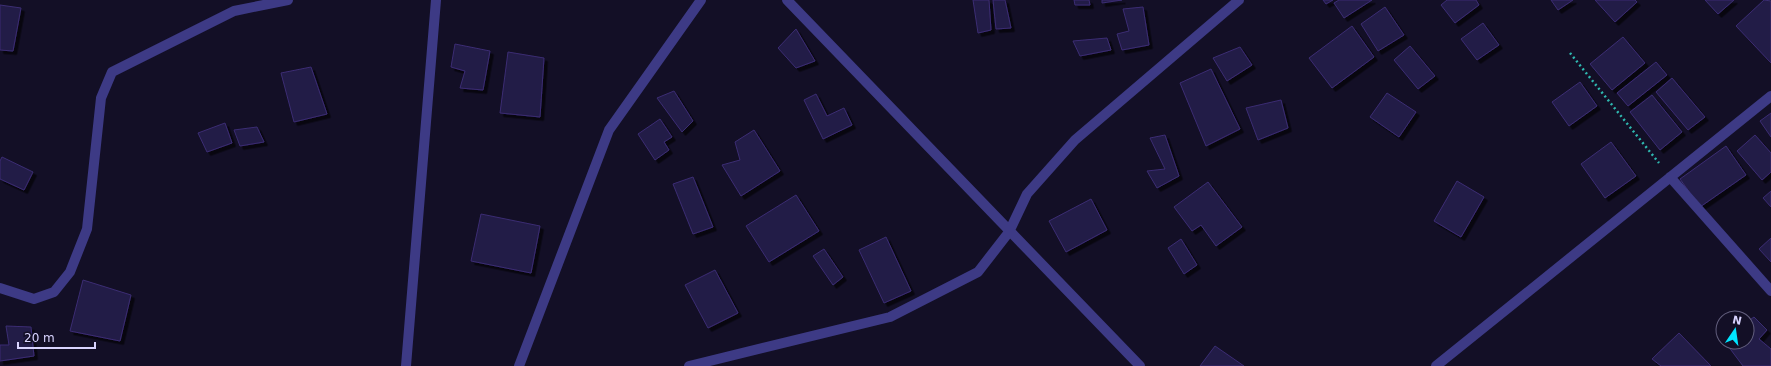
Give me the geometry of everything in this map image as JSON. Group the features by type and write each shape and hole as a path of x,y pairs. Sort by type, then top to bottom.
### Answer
{"street":[{"path":"0,288 34,299 54,292 70,272 87,229 101,98 112,72 234,11 288,0"},
{"path":"406,366 436,0"},
{"path":"519,366 609,130 701,0"},
{"path":"787,0 1009,232 1140,366"},
{"path":"689,366 890,317 978,272 1009,232 1027,194 1075,140 1239,0"},
{"path":"1436,366 1771,96"},
{"path":"1670,177 1771,291"}],"path":[{"path":"1570,53 1670,177"}],"building":[{"path":"973,0 989,0 991,30 978,33"},
{"path":"993,0 1005,0 1011,28 996,29"},
{"path":"1074,0 1089,0 1090,5 1075,5"},
{"path":"1102,0 1122,0 1102,3"},
{"path":"1323,0 1333,0 1326,4"},
{"path":"1339,0 1372,0 1344,18 1334,3"},
{"path":"1447,0 1476,0 1479,5 1455,23 1441,5"},
{"path":"1551,0 1573,0 1558,10"},
{"path":"1595,0 1635,0 1637,2 1615,22"},
{"path":"1705,0 1734,0 1718,14"},
{"path":"1764,0 1771,1 1771,63 1736,26"},
{"path":"0,5 21,8 13,51 0,50"},
{"path":"1143,7 1149,45 1122,50 1117,34 1129,31 1123,9"},
{"path":"1385,7 1404,35 1378,51 1361,24"},
{"path":"1483,23 1499,45 1477,60 1461,39"},
{"path":"1352,26 1374,57 1332,88 1309,58"},
{"path":"796,29 815,61 796,68 778,48"},
{"path":"1623,37 1645,63 1612,90 1590,64"},
{"path":"1107,38 1111,50 1080,56 1073,41"},
{"path":"455,44 490,51 483,90 460,88 465,71 451,67"},
{"path":"1410,46 1435,76 1418,89 1394,60"},
{"path":"1240,47 1252,65 1227,81 1213,58"},
{"path":"508,52 544,58 540,117 500,113"},
{"path":"1656,62 1667,75 1628,106 1617,93"},
{"path":"311,67 327,114 294,122 281,73"},
{"path":"1211,69 1240,129 1206,146 1180,83"},
{"path":"1672,78 1705,117 1688,130 1656,92"},
{"path":"1580,82 1597,106 1569,126 1552,102"},
{"path":"674,91 693,121 682,132 657,98"},
{"path":"1387,93 1416,112 1399,137 1370,117"},
{"path":"816,94 827,116 844,108 852,125 823,139 804,100"},
{"path":"1652,95 1682,132 1660,150 1630,112"},
{"path":"1281,100 1288,128 1258,140 1246,108"},
{"path":"1771,113 1771,137 1760,121"},
{"path":"660,119 672,137 664,142 669,150 655,160 638,134"},
{"path":"225,123 232,143 207,152 198,133"},
{"path":"257,127 264,142 240,146 234,130"},
{"path":"754,130 780,171 741,196 722,165 740,160 735,142"},
{"path":"1165,135 1179,176 1157,188 1147,171 1165,169 1150,138"},
{"path":"1755,135 1771,153 1771,172 1762,180 1737,151"},
{"path":"1611,142 1636,176 1605,198 1581,164"},
{"path":"1726,146 1746,175 1700,207 1680,179"},
{"path":"2,157 33,172 24,190 0,179 0,161"},
{"path":"693,177 713,227 693,234 673,184"},
{"path":"1457,181 1484,197 1461,237 1434,221"},
{"path":"1208,182 1242,227 1216,246 1201,225 1192,231 1174,207"},
{"path":"1771,191 1771,207 1763,198"},
{"path":"796,195 819,231 769,262 746,226"},
{"path":"1091,199 1107,230 1066,252 1049,221"},
{"path":"481,214 540,226 531,273 471,261"},
{"path":"886,237 911,291 884,303 859,250"},
{"path":"1771,238 1771,262 1759,249"},
{"path":"1181,239 1197,265 1184,274 1168,248"},
{"path":"824,249 843,277 833,285 813,256"},
{"path":"715,270 738,313 708,328 685,285"},
{"path":"83,280 131,295 120,341 70,331"},
{"path":"1755,318 1767,330 1759,339 1771,349 1771,366 1743,366 1731,350 1755,350"},
{"path":"6,326 31,327 34,356 0,361 0,345 9,345"},
{"path":"1679,333 1711,366 1661,366 1652,359"},
{"path":"1215,346 1244,366 1200,366"}]}
